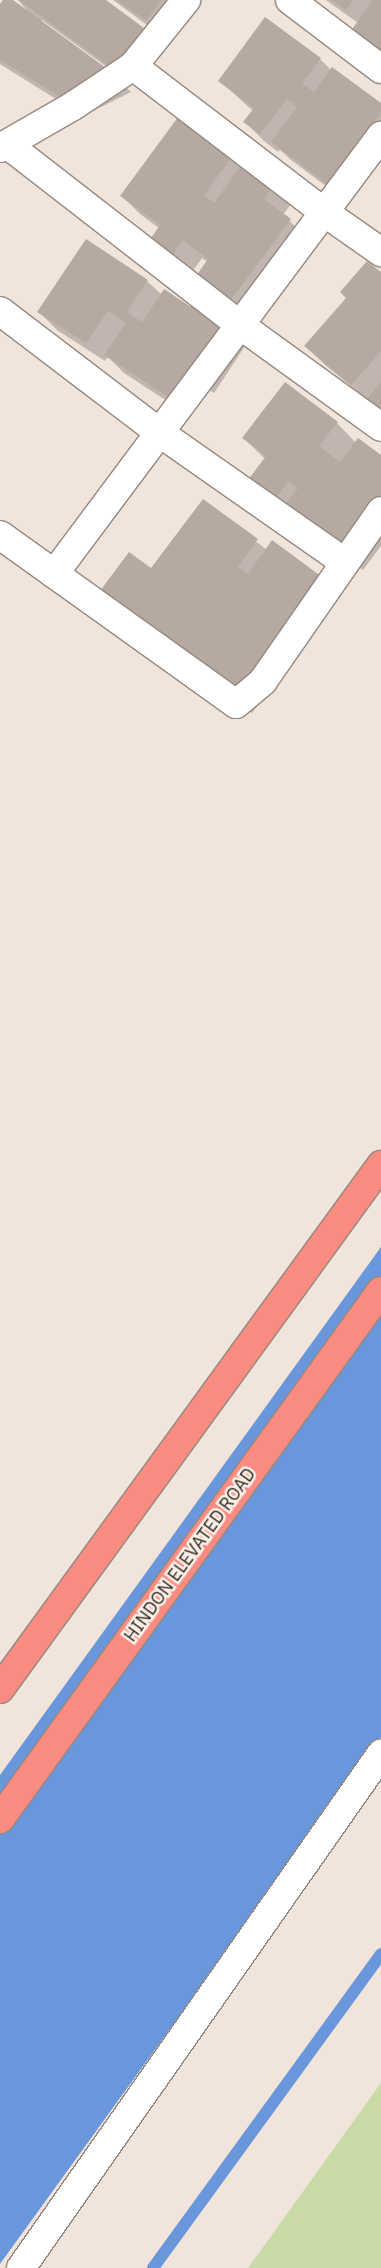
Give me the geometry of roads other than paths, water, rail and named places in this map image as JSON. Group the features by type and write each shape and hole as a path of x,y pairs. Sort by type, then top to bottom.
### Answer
{"highway":[{"path":"0,1689 381,1165"},
{"name":"HINDON ELEVATED ROAD","path":"0,1819 381,1291"}],"street":[{"path":"186,0 133,66 73,106 4,146 240,325 381,427"},
{"path":"290,0 381,69"},
{"path":"133,66 324,212 381,252"},
{"path":"54,574 381,136"},
{"path":"0,311 160,433 344,562"},
{"path":"0,535 236,704 264,681 344,562 381,511"},
{"path":"21,2268 381,1754"}],"water":[{"path":"381,1247 381,1737 0,2264 0,1775"}],"waterway":[{"path":"153,2268 381,1954"}]}
